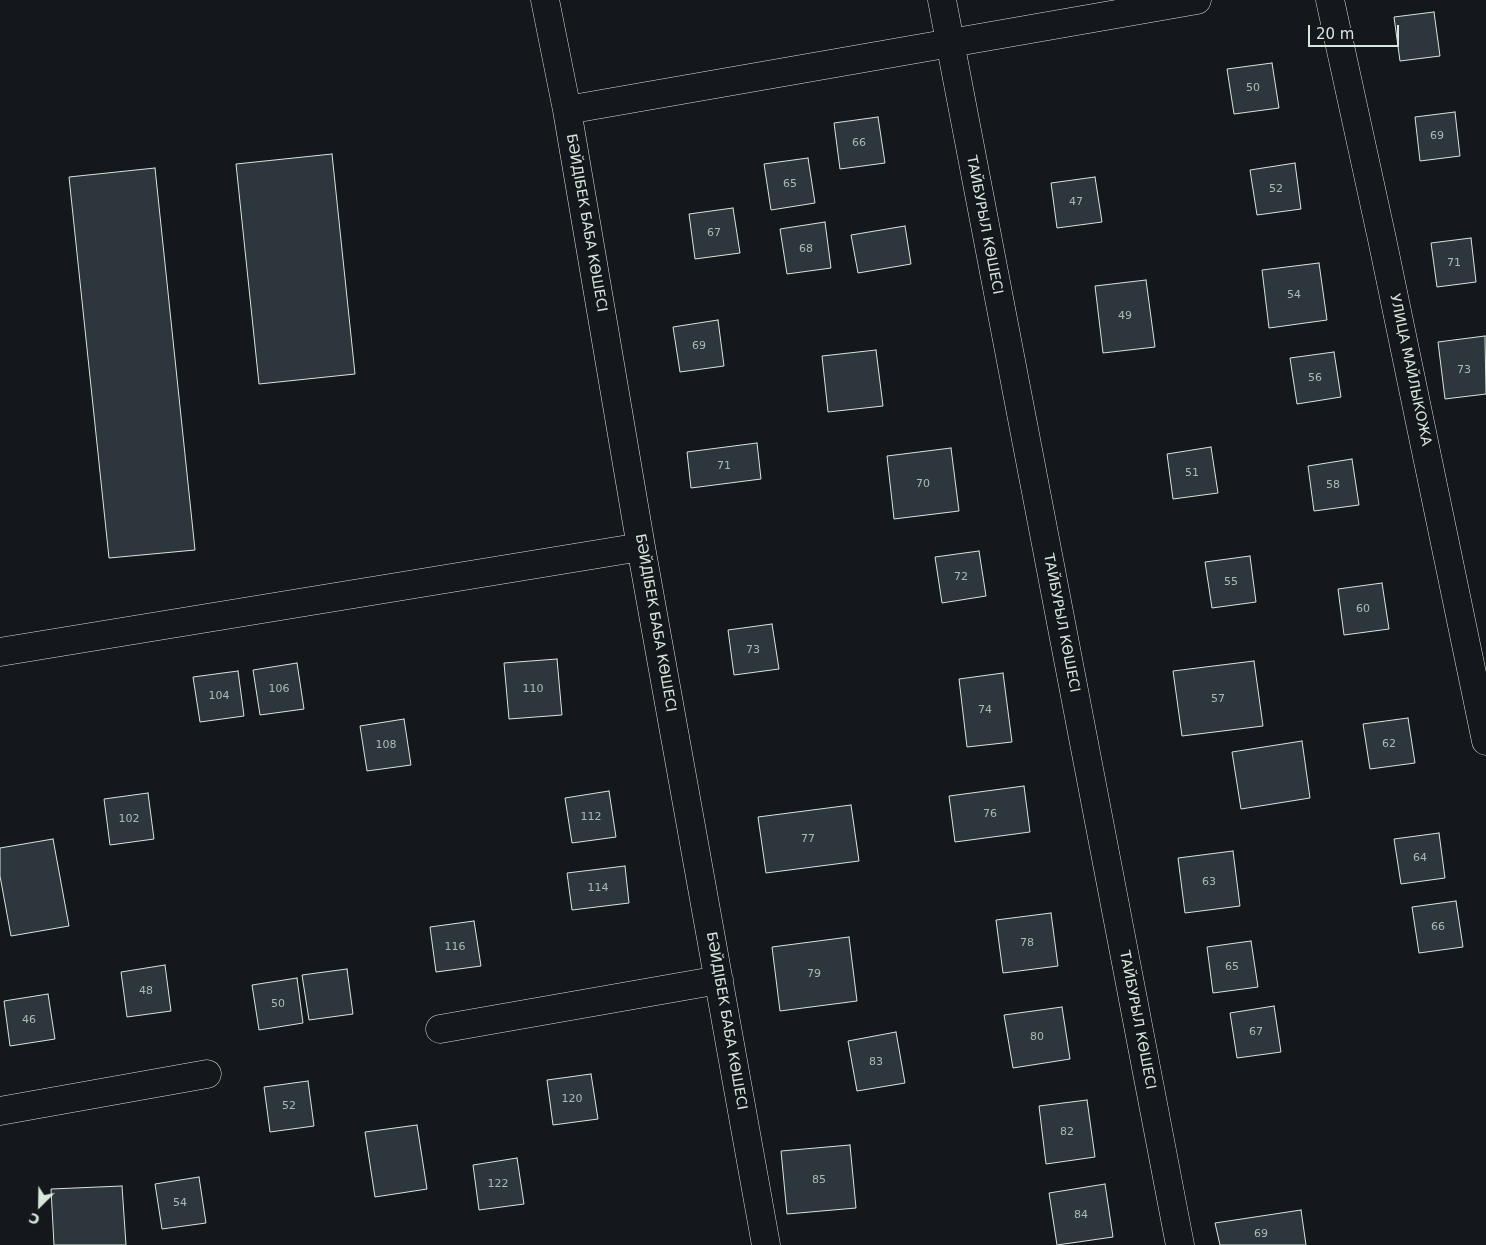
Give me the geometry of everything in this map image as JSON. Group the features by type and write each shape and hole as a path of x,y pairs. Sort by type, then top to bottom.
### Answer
{"street":[{"name":"БӘЙДІБЕК БАБА КӨШЕСІ","path":"545,0 567,110 641,547 766,1245"},
{"name":"ТАЙБУРЫЛ КӨШЕСІ","path":"942,0 1180,1245"},
{"path":"567,110 1197,0"},
{"name":"УЛИЦА МАЙЛЫКОЖА","path":"1330,0 1382,239 1486,741"},
{"path":"0,652 641,547"},
{"path":"440,1029 719,980"},
{"path":"0,1111 207,1074"}],"building":[{"path":"1434,12 1440,56 1400,61 1394,17"},
{"path":"1272,63 1279,108 1234,114 1227,69"},
{"path":"1455,112 1460,156 1420,161 1415,117"},
{"path":"878,117 885,163 840,169 834,123"},
{"path":"332,154 355,374 259,384 236,164"},
{"path":"808,158 815,203 771,210 764,164"},
{"path":"1295,163 1301,209 1257,215 1250,170"},
{"path":"155,168 195,550 109,558 69,177"},
{"path":"1095,177 1102,222 1057,228 1051,183"},
{"path":"733,208 740,253 695,259 689,214"},
{"path":"825,222 831,268 787,274 780,229"},
{"path":"905,226 911,264 858,273 851,235"},
{"path":"1471,238 1476,282 1437,287 1431,243"},
{"path":"1319,263 1327,320 1269,328 1262,270"},
{"path":"1146,280 1155,347 1103,353 1095,286"},
{"path":"718,320 724,366 680,372 673,327"},
{"path":"1485,336 1486,394 1445,399 1438,342"},
{"path":"876,350 883,406 828,412 822,356"},
{"path":"1334,352 1341,397 1297,404 1290,358"},
{"path":"757,443 761,479 691,488 687,452"},
{"path":"1211,447 1218,493 1173,499 1167,454"},
{"path":"951,448 959,511 894,519 887,456"},
{"path":"1352,459 1359,505 1314,511 1308,466"},
{"path":"979,551 986,596 942,603 935,557"},
{"path":"1250,556 1256,602 1212,608 1205,562"},
{"path":"1382,583 1389,629 1344,635 1338,589"},
{"path":"772,624 779,669 734,675 728,630"},
{"path":"557,659 562,715 509,719 504,663"},
{"path":"1254,661 1263,726 1182,736 1173,671"},
{"path":"297,663 304,709 260,715 253,670"},
{"path":"238,671 244,716 200,722 193,677"},
{"path":"1003,673 1012,742 967,747 959,679"},
{"path":"1408,718 1415,763 1370,769 1363,724"},
{"path":"404,719 411,765 367,771 360,726"},
{"path":"1302,741 1310,798 1241,809 1232,752"},
{"path":"1024,786 1030,832 955,842 949,796"},
{"path":"609,791 616,837 572,843 565,798"},
{"path":"148,793 154,839 110,845 104,799"},
{"path":"851,805 859,861 766,873 758,817"},
{"path":"1439,833 1445,878 1401,884 1394,839"},
{"path":"53,839 69,926 11,936 0,876 0,848"},
{"path":"1233,851 1240,906 1185,913 1178,858"},
{"path":"625,866 629,903 572,910 567,873"},
{"path":"1456,901 1463,947 1419,953 1412,907"},
{"path":"1051,913 1058,966 1003,973 996,920"},
{"path":"474,921 481,966 436,972 430,927"},
{"path":"849,937 857,1001 780,1011 772,947"},
{"path":"1251,941 1258,987 1213,993 1207,947"},
{"path":"165,965 171,1011 127,1017 121,972"},
{"path":"347,969 353,1014 309,1020 302,975"},
{"path":"297,978 303,1023 259,1030 252,985"},
{"path":"48,994 55,1039 10,1046 4,1001"},
{"path":"1274,1006 1281,1052 1237,1058 1230,1013"},
{"path":"1062,1007 1070,1059 1013,1068 1004,1015"},
{"path":"896,1032 905,1083 857,1091 848,1041"},
{"path":"591,1074 598,1119 553,1125 547,1080"},
{"path":"308,1081 314,1126 270,1132 264,1087"},
{"path":"1087,1100 1095,1157 1046,1164 1039,1106"},
{"path":"417,1125 427,1189 375,1197 365,1132"},
{"path":"850,1145 856,1208 787,1214 781,1151"},
{"path":"517,1158 524,1204 479,1210 473,1165"},
{"path":"199,1177 206,1223 162,1229 155,1184"},
{"path":"1105,1184 1113,1237 1057,1245 1049,1193"},
{"path":"122,1186 126,1245 54,1245 51,1189"},
{"path":"1301,1210 1306,1245 1220,1245 1215,1223"}]}
